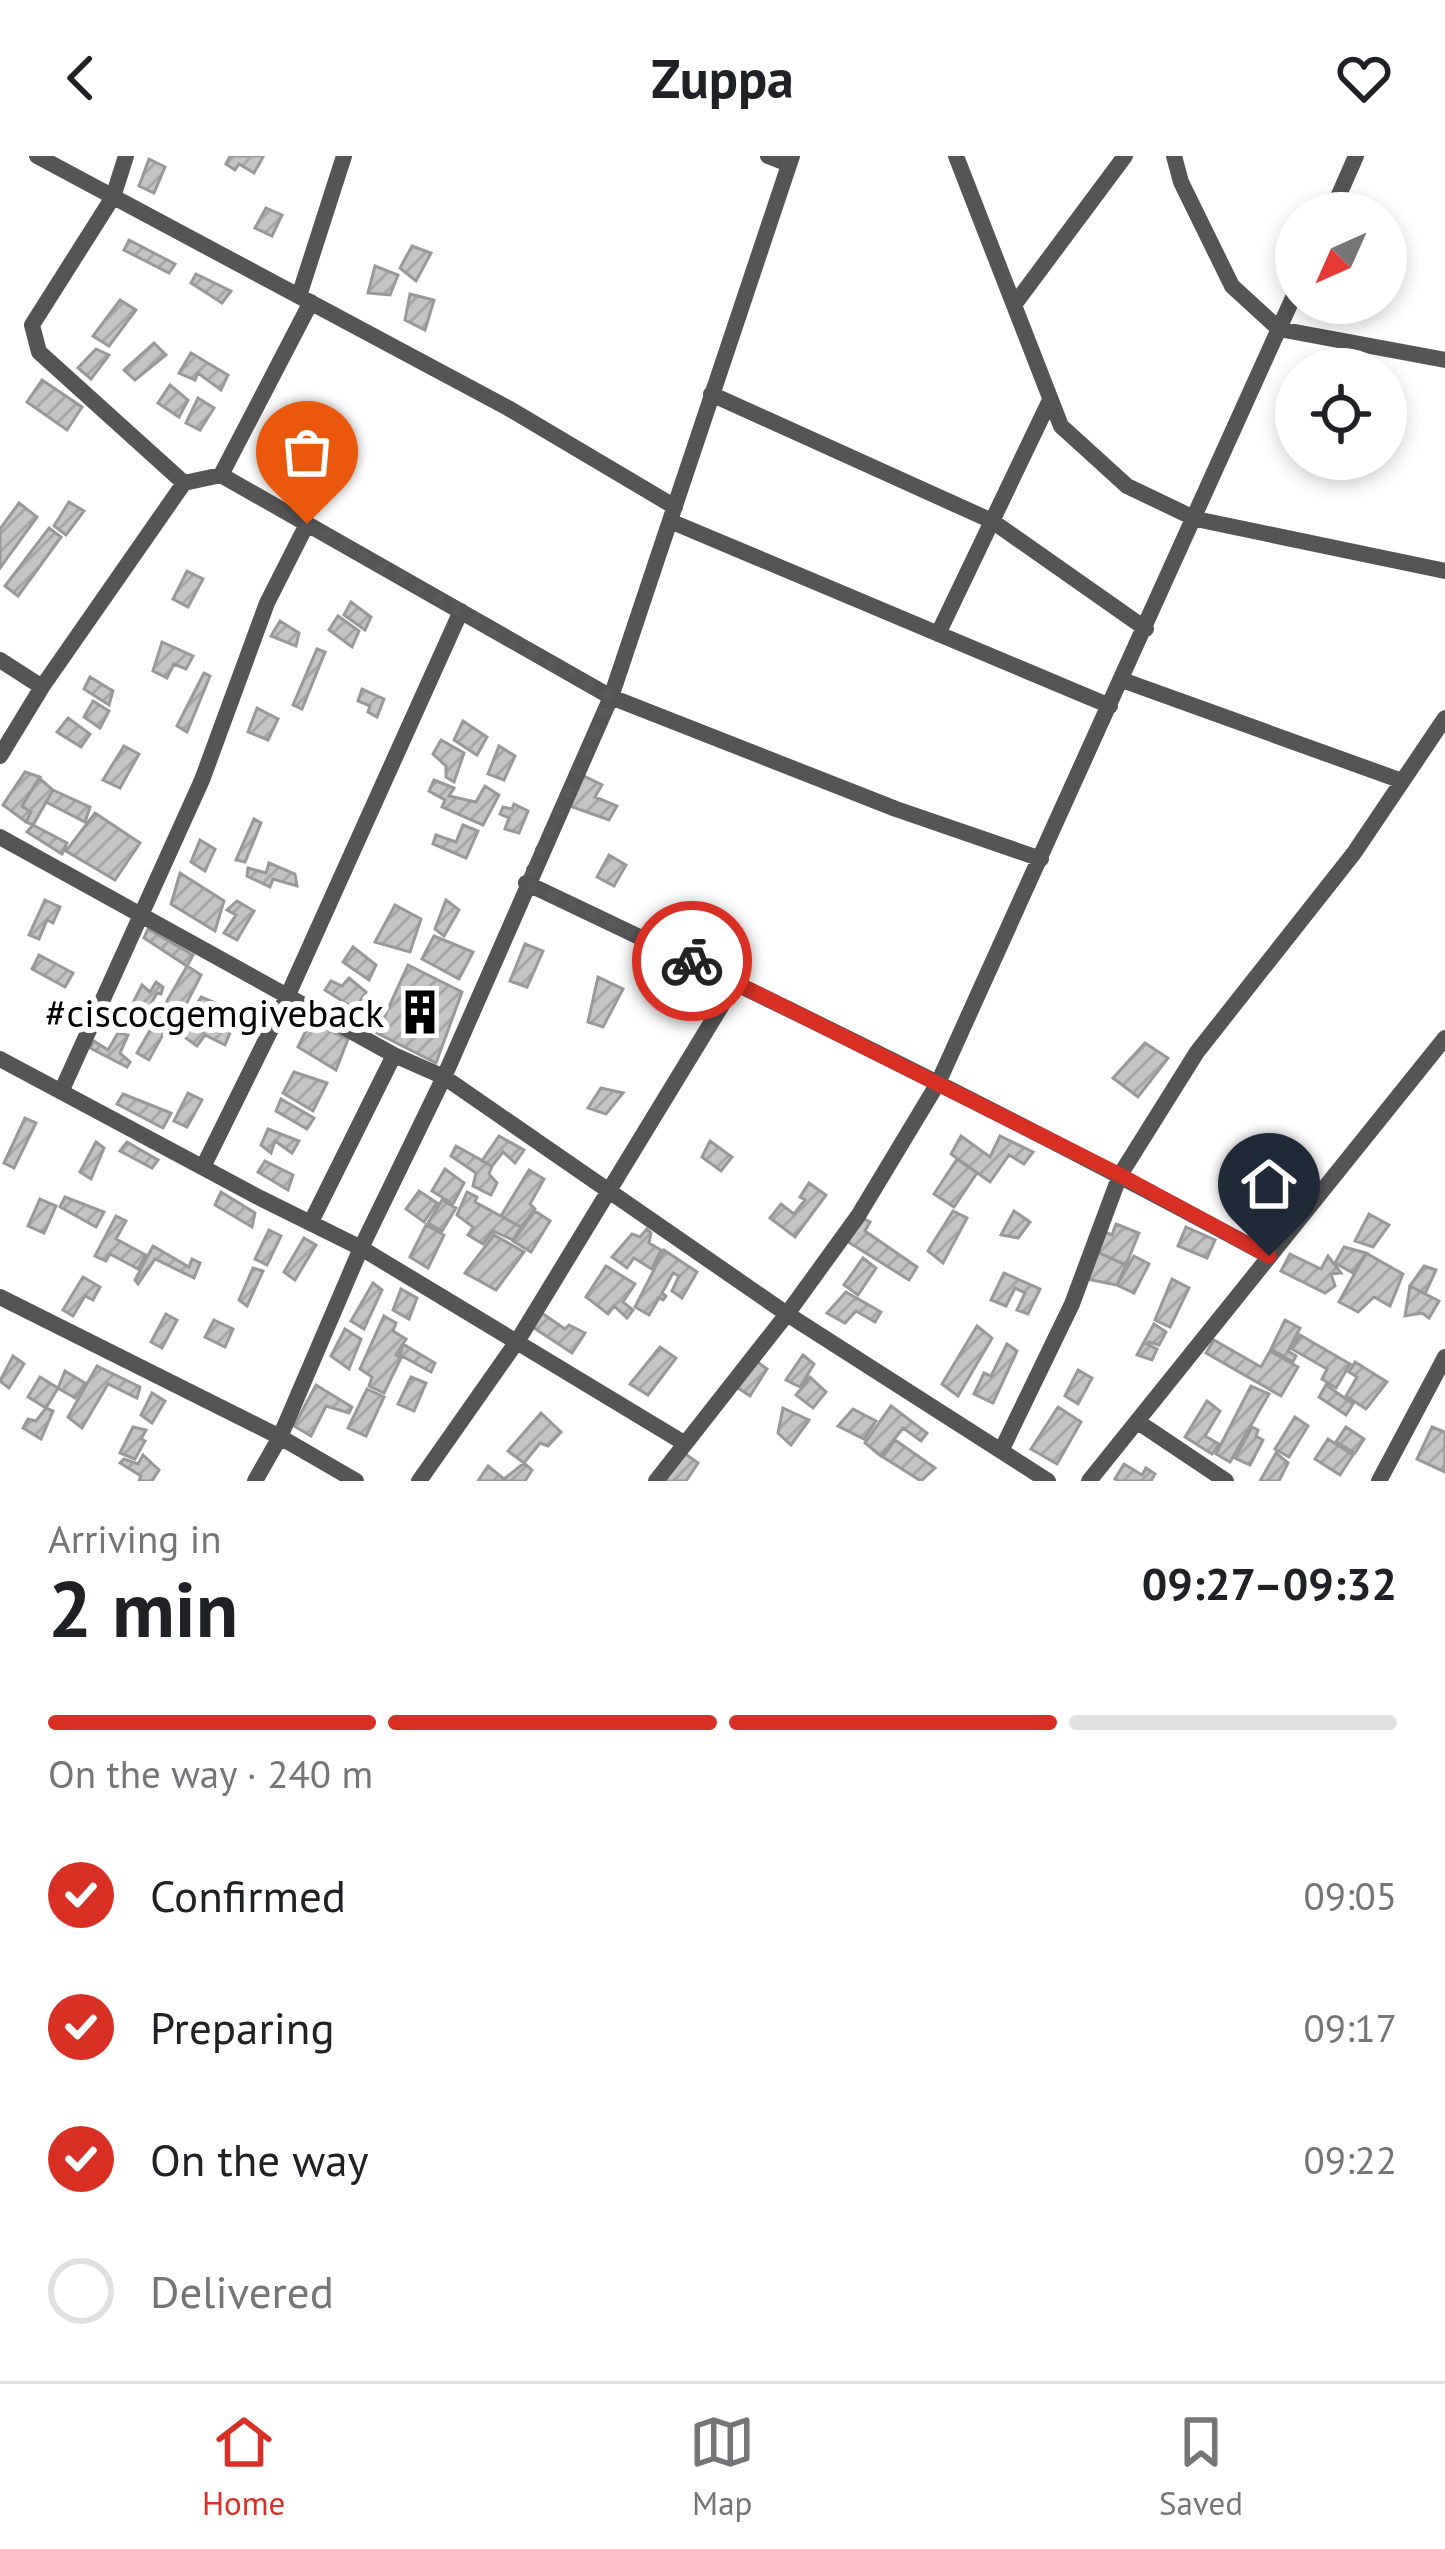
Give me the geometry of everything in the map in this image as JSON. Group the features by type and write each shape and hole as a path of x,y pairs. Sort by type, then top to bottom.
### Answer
{"street":[{"path":"37,156 508,408 673,514 1110,706"},
{"path":"126,156 113,196 32,325 39,352 184,483"},
{"path":"220,475 305,299 344,156"},
{"path":"255,1481 280,1437 611,697 791,160 768,156"},
{"path":"956,156 1061,426 1127,486 1196,519 1445,572"},
{"path":"1014,305 1126,156"},
{"path":"1174,156 1181,182 1232,286 1280,329 1445,359"},
{"path":"1340,192 1356,156"},
{"path":"656,1481 787,1314 868,1200 938,1083 1282,324"},
{"path":"711,394 992,521 1146,629"},
{"path":"938,634 1050,400"},
{"path":"1,753 184,483 220,475 611,697 896,809 1041,859"},
{"path":"61,1092 202,780 268,603 307,524"},
{"path":"202,1167 288,995 461,611"},
{"path":"0,660 42,687"},
{"path":"1122,680 1402,781"},
{"path":"1001,1451 1072,1304 1120,1175 1197,1052 1354,853 1445,718"},
{"path":"0,838 394,1055 443,1076 787,1314 1048,1481"},
{"path":"526,883 938,1083 1269,1256"},
{"path":"419,1481 518,1340 736,982"},
{"path":"1090,1481 1445,1038"},
{"path":"311,1222 394,1055"},
{"path":"0,1059 361,1248 684,1442"},
{"path":"0,1297 280,1437 356,1481"},
{"path":"1379,1481 1445,1358"},
{"path":"1138,1422 1226,1481"}],"building":[{"path":"230,156 263,157 254,173 239,164 235,170 226,164"},
{"path":"149,159 165,167 154,193 139,186"},
{"path":"266,208 282,215 272,236 255,228"},
{"path":"129,240 175,264 169,273 124,250"},
{"path":"412,246 431,253 416,281 400,268"},
{"path":"375,266 398,275 390,295 368,293"},
{"path":"196,274 231,291 222,303 191,283"},
{"path":"410,294 434,300 425,330 405,320"},
{"path":"120,300 136,310 109,346 93,336"},
{"path":"154,343 166,355 135,380 124,370"},
{"path":"96,349 109,355 91,379 78,368"},
{"path":"191,353 228,375 221,390 198,373 195,380 179,373"},
{"path":"42,380 82,407 67,430 27,402"},
{"path":"170,385 188,400 179,417 158,403"},
{"path":"198,398 214,408 200,430 186,423"},
{"path":"69,502 84,511 66,535 54,526"},
{"path":"19,503 37,517 0,568 0,529"},
{"path":"49,528 61,537 18,596 5,586"},
{"path":"187,571 203,579 188,607 173,599"},
{"path":"351,602 371,617 365,630 344,615"},
{"path":"338,616 359,631 352,647 329,630"},
{"path":"280,621 299,633 296,646 271,636"},
{"path":"162,642 193,656 186,669 174,664 167,678 153,671"},
{"path":"317,649 325,652 302,709 293,705"},
{"path":"204,673 210,676 187,732 177,726"},
{"path":"90,677 113,691 109,705 84,689"},
{"path":"362,689 384,699 377,717 368,712 370,706 358,701"},
{"path":"93,701 109,711 100,728 84,717"},
{"path":"257,708 278,719 268,740 248,732"},
{"path":"68,718 90,734 81,747 57,732"},
{"path":"463,721 487,737 477,755 454,740"},
{"path":"441,740 464,753 454,782 433,754"},
{"path":"124,746 139,754 120,788 103,780"},
{"path":"499,746 515,756 504,780 488,774"},
{"path":"25,772 40,777 22,806 31,812 26,822 3,805"},
{"path":"582,775 602,785 595,797 617,806 609,820 570,806"},
{"path":"39,778 53,790 33,825 26,822 31,812 22,806"},
{"path":"434,780 454,788 449,796 476,802 485,786 499,795 483,825 442,807 445,800 429,791"},
{"path":"53,790 90,807 85,822 46,802"},
{"path":"514,804 528,811 519,833 505,829 509,818 500,814 503,807 512,809"},
{"path":"95,813 140,843 115,880 66,851"},
{"path":"254,819 261,823 245,862 236,860"},
{"path":"33,825 67,843 62,854 27,832"},
{"path":"463,825 478,831 466,858 433,844 436,835 456,842"},
{"path":"200,840 215,849 205,871 191,862"},
{"path":"609,855 626,865 614,886 597,877"},
{"path":"269,863 295,874 297,886 273,879 270,887 247,876 248,868 266,873"},
{"path":"180,873 224,901 215,931 171,904"},
{"path":"45,900 60,907 53,923 47,920 39,939 29,935"},
{"path":"446,900 459,910 444,936 435,929"},
{"path":"237,901 254,911 237,940 224,933 236,915 227,910"},
{"path":"395,905 421,919 410,952 375,942"},
{"path":"148,929 193,955 187,966 144,938"},
{"path":"434,936 473,952 459,979 422,959"},
{"path":"525,944 543,951 527,987 510,981"},
{"path":"353,947 376,965 369,980 343,962"},
{"path":"39,955 73,973 65,987 32,969"},
{"name":"#ciscocgemgiveback","path":"408,965 462,992 436,1063 377,1033"},
{"path":"187,966 201,975 173,1030 166,1029 149,1060 137,1053"},
{"path":"598,977 623,989 603,1027 588,1022"},
{"path":"349,978 366,992 355,1009 325,990 331,981 342,986"},
{"path":"156,982 163,987 161,994 157,993 143,1019 129,1011 142,985 150,992"},
{"path":"201,997 223,1006 220,1015 234,1023 225,1045 205,1035 197,1046 179,1033"},
{"path":"310,1022 348,1039 336,1070 298,1047"},
{"path":"118,1033 128,1035 120,1053 130,1062 127,1067 90,1048 94,1041 108,1050"},
{"path":"1145,1043 1168,1058 1138,1097 1113,1078"},
{"path":"294,1072 327,1083 313,1111 283,1093"},
{"path":"601,1088 623,1093 606,1114 588,1108"},
{"path":"188,1093 202,1100 187,1127 174,1121"},
{"path":"123,1094 171,1113 163,1128 117,1104"},
{"path":"281,1099 314,1118 307,1129 276,1111"},
{"path":"25,1118 36,1123 14,1168 4,1163"},
{"path":"268,1129 299,1141 292,1153 275,1141 271,1153 261,1145"},
{"path":"499,1136 524,1150 515,1163 503,1152 492,1166 482,1161"},
{"path":"961,1136 990,1157 1000,1136 1033,1152 1024,1164 1009,1155 990,1182 951,1154"},
{"path":"710,1141 732,1157 721,1171 702,1157"},
{"path":"96,1142 104,1148 91,1179 80,1172"},
{"path":"127,1142 158,1160 152,1168 120,1151"},
{"path":"456,1146 492,1166 489,1174 497,1183 491,1195 473,1186 476,1173 451,1156"},
{"path":"957,1159 977,1173 954,1207 934,1194"},
{"path":"265,1161 293,1175 288,1190 258,1172"},
{"path":"445,1169 464,1183 453,1204 432,1191"},
{"path":"529,1170 544,1179 530,1204 535,1209 521,1227 501,1216"},
{"path":"809,1183 826,1195 795,1237 770,1218 781,1204 794,1214 805,1200 800,1197"},
{"path":"419,1191 437,1203 424,1222 406,1209"},
{"path":"221,1192 255,1213 252,1227 215,1205"},
{"path":"467,1192 477,1197 475,1202 521,1227 513,1240 493,1231 483,1244 468,1235 473,1227 457,1215"},
{"path":"65,1197 104,1212 96,1227 60,1207"},
{"path":"40,1199 56,1206 44,1233 28,1226"},
{"path":"442,1200 456,1208 442,1231 428,1223"},
{"path":"535,1211 550,1221 531,1252 513,1241"},
{"path":"953,1211 967,1218 943,1263 928,1251"},
{"path":"1014,1211 1030,1222 1018,1238 1001,1235"},
{"path":"1369,1214 1389,1225 1373,1247 1355,1241"},
{"path":"116,1216 126,1221 116,1239 146,1255 138,1269 110,1254 106,1261 95,1256"},
{"path":"858,1216 870,1222 865,1231 917,1267 909,1280 842,1238"},
{"path":"1116,1224 1139,1233 1126,1265 1095,1251 1102,1231 1112,1235"},
{"path":"426,1225 444,1235 428,1268 410,1257"},
{"path":"1186,1227 1215,1240 1207,1258 1178,1246"},
{"path":"647,1229 649,1243 661,1250 652,1269 634,1258 627,1268 612,1257 632,1234 640,1237"},
{"path":"269,1230 281,1236 267,1265 255,1259"},
{"path":"494,1235 524,1252 496,1290 465,1273"},
{"path":"304,1238 316,1245 295,1280 284,1272"},
{"path":"153,1246 189,1267 192,1259 200,1263 194,1278 155,1259 138,1284 135,1280"},
{"path":"1344,1247 1366,1253 1353,1273 1335,1263"},
{"path":"664,1250 697,1272 682,1298 672,1291 679,1276 673,1273 662,1293 666,1296 659,1298 649,1315 635,1307"},
{"path":"1095,1251 1126,1265 1117,1285 1087,1279"},
{"path":"1366,1253 1403,1274 1390,1306 1374,1297 1358,1312 1339,1302"},
{"path":"1290,1254 1321,1269 1328,1256 1341,1273 1331,1274 1335,1286 1325,1293 1281,1271"},
{"path":"1134,1256 1149,1264 1134,1293 1117,1285"},
{"path":"863,1258 876,1268 858,1295 844,1285"},
{"path":"606,1266 635,1284 623,1302 633,1310 627,1318 614,1306 608,1314 586,1297"},
{"path":"1424,1266 1436,1270 1425,1294 1410,1286"},
{"path":"253,1268 263,1271 247,1306 239,1300"},
{"path":"1004,1273 1040,1289 1028,1314 1017,1310 1025,1293 1015,1288 1006,1306 991,1300"},
{"path":"83,1277 100,1287 93,1300 85,1296 73,1316 63,1310"},
{"path":"1172,1279 1189,1288 1170,1327 1155,1320"},
{"path":"373,1283 382,1290 364,1329 351,1321"},
{"path":"1410,1286 1439,1301 1429,1318 1422,1313 1405,1316"},
{"path":"401,1289 417,1298 409,1319 393,1310"},
{"path":"846,1292 881,1312 875,1322 856,1311 845,1323 827,1313"},
{"path":"536,1309 565,1329 569,1325 585,1333 572,1353 528,1324"},
{"path":"166,1314 177,1320 162,1348 151,1342"},
{"path":"384,1316 396,1323 393,1331 406,1339 384,1393 369,1386 372,1377 360,1369"},
{"path":"214,1320 233,1329 225,1347 205,1337"},
{"path":"1285,1320 1300,1328 1288,1351 1296,1356 1293,1362 1271,1349"},
{"path":"1154,1324 1166,1332 1159,1345 1147,1344 1157,1349 1152,1360 1137,1355"},
{"path":"977,1326 992,1338 958,1396 942,1384"},
{"path":"345,1329 361,1339 349,1369 331,1356"},
{"path":"1300,1335 1350,1364 1336,1388 1322,1379 1327,1369 1292,1349"},
{"path":"1214,1340 1261,1367 1270,1351 1298,1367 1281,1396 1206,1353"},
{"path":"403,1344 435,1363 431,1372 400,1355"},
{"path":"1007,1344 1017,1351 993,1403 974,1394 984,1373 991,1376"},
{"path":"660,1347 676,1358 648,1395 630,1384"},
{"path":"803,1355 814,1364 800,1387 786,1380"},
{"path":"13,1356 24,1364 9,1388 0,1381"},
{"path":"752,1358 767,1369 750,1396 735,1386"},
{"path":"1355,1362 1387,1382 1366,1409 1346,1396 1357,1377 1349,1372"},
{"path":"97,1366 140,1387 137,1398 108,1384 82,1428 68,1417"},
{"path":"1078,1370 1092,1378 1078,1404 1065,1396"},
{"path":"65,1371 85,1383 75,1398 58,1388"},
{"path":"40,1377 58,1388 46,1408 28,1397"},
{"path":"411,1377 426,1383 414,1411 398,1404"},
{"path":"810,1377 826,1392 813,1408 796,1395"},
{"path":"316,1385 352,1407 349,1413 326,1406 311,1436 294,1426"},
{"path":"1326,1385 1353,1404 1346,1415 1319,1397"},
{"path":"1251,1386 1269,1394 1230,1462 1216,1454"},
{"path":"367,1389 384,1397 366,1436 348,1428"},
{"path":"152,1393 165,1401 152,1423 141,1415"},
{"path":"1207,1401 1220,1411 1205,1436 1219,1444 1212,1454 1185,1437"},
{"path":"891,1406 927,1433 921,1441 903,1428 881,1456 865,1443"},
{"path":"1058,1407 1081,1422 1057,1464 1031,1449"},
{"path":"46,1408 53,1411 41,1439 23,1428"},
{"path":"783,1408 809,1420 791,1445 778,1433"},
{"path":"853,1409 876,1421 864,1439 838,1426"},
{"path":"541,1413 561,1432 548,1446 540,1443 524,1463 508,1451"},
{"path":"1295,1417 1308,1426 1289,1457 1275,1449"},
{"path":"133,1427 146,1430 135,1459 120,1453"},
{"path":"1252,1427 1263,1440 1250,1465 1235,1458"},
{"path":"1346,1427 1364,1439 1355,1453 1336,1442"},
{"path":"1432,1427 1445,1432 1445,1472 1417,1459"},
{"path":"1328,1439 1353,1455 1340,1475 1315,1459"},
{"path":"895,1440 935,1468 921,1481 883,1457"},
{"path":"684,1453 698,1463 686,1481 664,1481"},
{"path":"1276,1453 1288,1463 1279,1481 1260,1481"},
{"path":"143,1455 159,1470 152,1481 139,1481 141,1476 120,1463 124,1459 138,1464"},
{"path":"524,1463 532,1470 525,1481 478,1481 488,1466 504,1479"},
{"path":"1124,1464 1142,1475 1146,1468 1155,1474 1151,1481 1119,1481 1115,1479"}],"way so far":[{"path":"307,524 611,697 526,883 692,961"}],"place":[{"name":"#ciscocgemgiveback","path":"420,1012"}],"route":[{"path":"692,961 1120,1175 1269,1256"}]}
